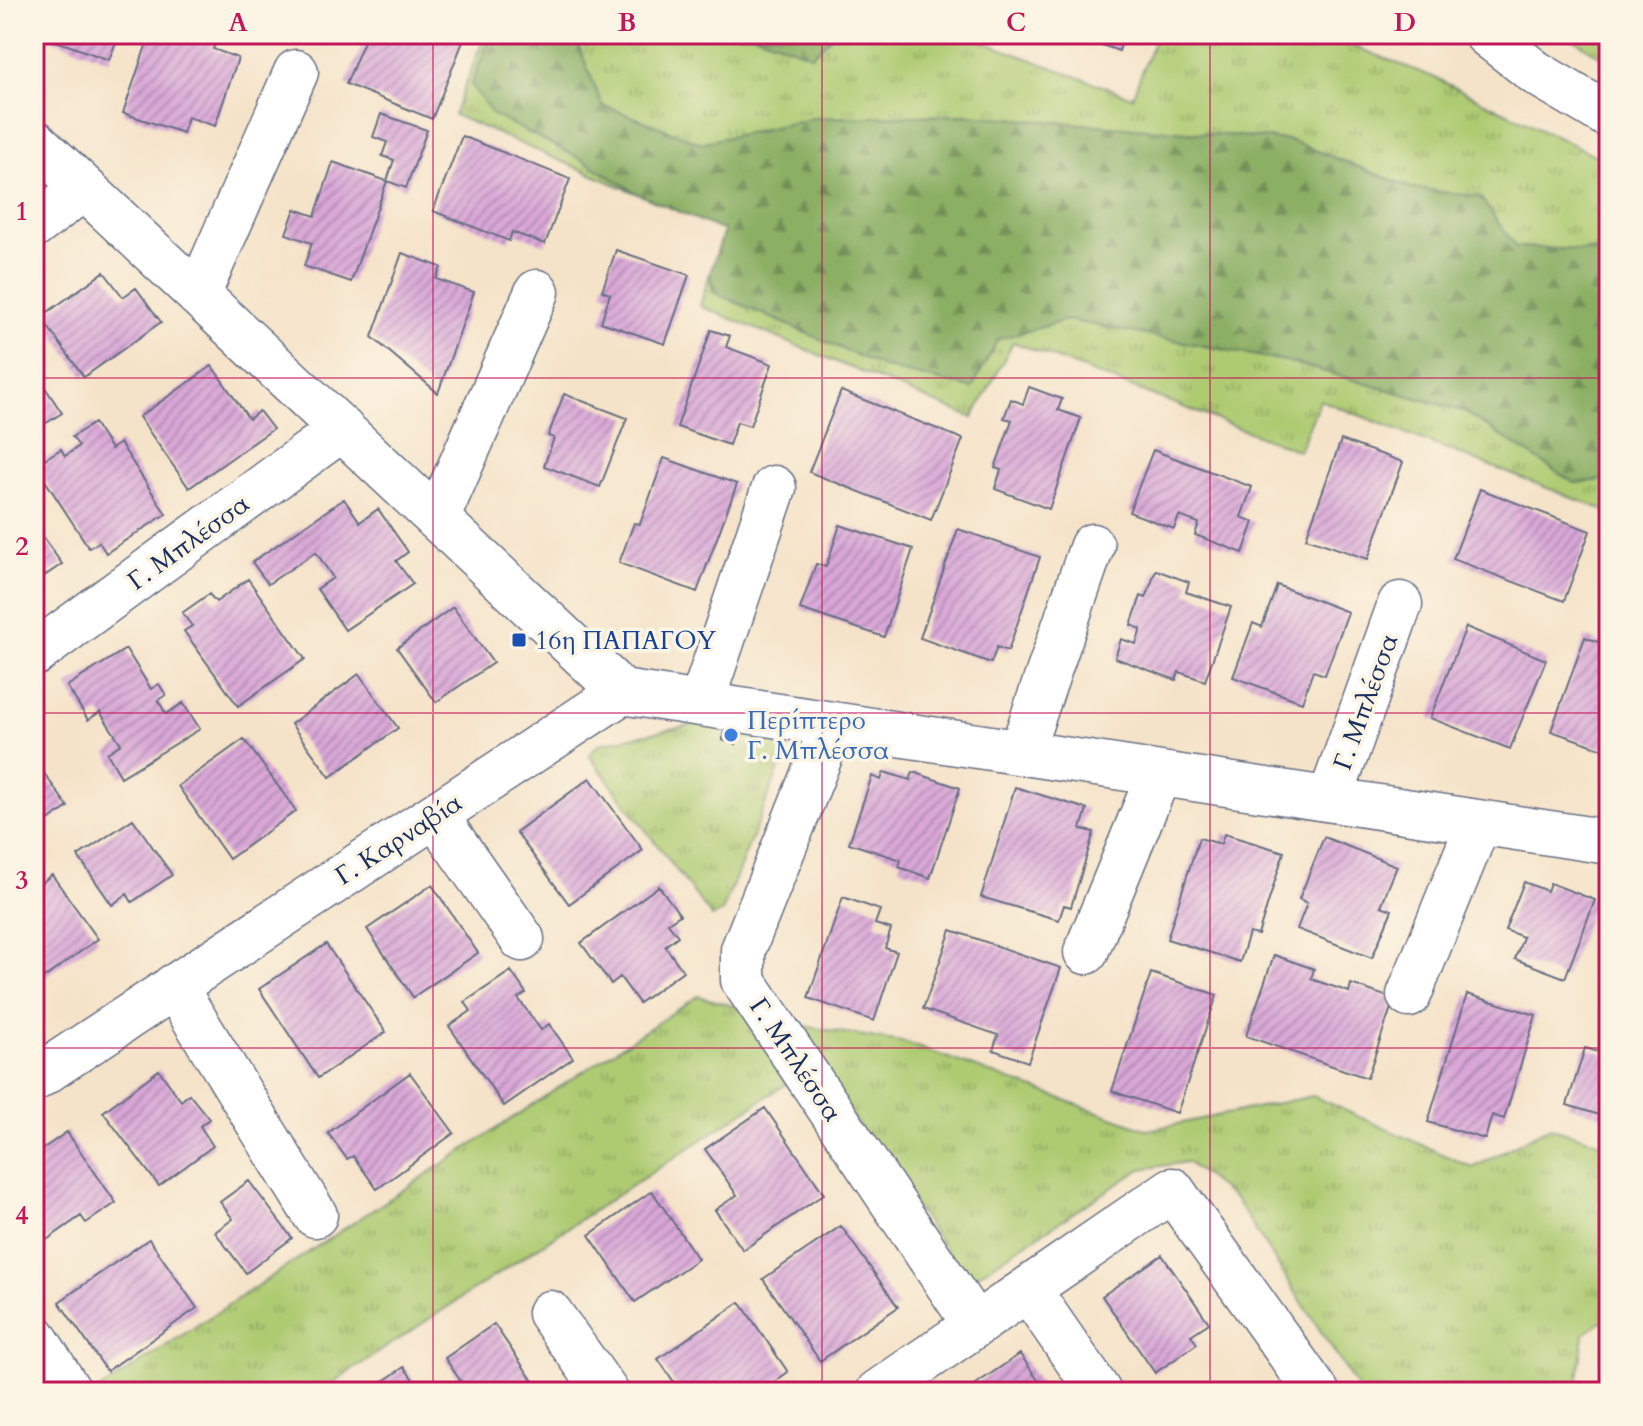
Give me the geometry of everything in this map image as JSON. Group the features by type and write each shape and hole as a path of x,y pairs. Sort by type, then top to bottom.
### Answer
{"street":[{"path":"1486,34 1536,73 1609,116"},
{"path":"198,295 296,72"},
{"path":"34,141 622,692"},
{"path":"34,226 84,188"},
{"path":"437,519 537,292"},
{"name":"Γ. Μπλέσσα","path":"34,654 342,429"},
{"path":"701,704 774,488"},
{"path":"1021,752 1092,546"},
{"name":"Γ. Μπλέσσα","path":"1330,799 1400,604"},
{"name":"Γ. Μπλέσσα","path":"622,692 1609,842"},
{"name":"Γ. Καρναβία","path":"34,1079 622,692"},
{"name":"Γ. Μπλέσσα","path":"833,724 743,950 743,980 975,1325"},
{"path":"1086,952 1159,774"},
{"path":"435,815 522,939"},
{"path":"1409,995 1479,822"},
{"path":"174,986 315,1215"},
{"path":"878,1392 1172,1190 1317,1392"},
{"path":"1028,1289 1099,1392"},
{"path":"550,1313 606,1392"},
{"path":"34,1336 69,1391"}],"green space":[{"path":"485,34 492,34 471,85 640,195 454,115"},
{"path":"492,34 574,34 602,105 701,143 815,118 966,115 1289,140 1412,188 1480,197 1516,247 1598,251 1609,257 1609,479 1574,483 1463,411 1290,362 1067,320 998,339 972,388 886,368 713,292 710,273 724,231 640,195 581,159 493,115 471,85"},
{"path":"574,34 754,34 812,55 832,35 829,34 962,34 1132,97 1157,34 1322,34 1433,77 1609,162 1609,257 1598,251 1516,247 1479,197 1412,188 1289,140 966,115 815,118 701,143 602,105"},
{"path":"754,34 829,34 832,36 812,55"},
{"path":"1566,34 1609,34 1609,62"},
{"path":"710,273 713,292 886,368 971,387 998,339 1067,320 1290,362 1463,411 1574,483 1609,479 1609,512 1320,400 1299,451 1013,342 973,418 700,306"},
{"path":"733,716 782,734 790,742 722,912 712,917 589,755 599,744"},
{"path":"698,996 809,1027 907,1043 1148,1130 1313,1096 1473,1168 1549,1127 1609,1145 1609,1317 1584,1334 1576,1392 1360,1392 1236,1200 1187,1162 1141,1169 968,1281 815,1065 318,1392 96,1392"}],"building":[{"path":"37,34 119,34 109,60"},
{"path":"150,34 169,37 170,34 216,34 213,49 238,58 215,126 188,117 183,133 123,113"},
{"path":"367,34 466,34 432,119 346,84"},
{"path":"1070,34 1124,34 1119,51"},
{"path":"381,114 427,130 406,188 387,181 394,160 382,156 387,142 373,137"},
{"path":"462,136 570,179 545,244 512,232 509,241 433,211"},
{"path":"333,162 387,181 351,282 304,266 312,243 286,234 295,209 315,216"},
{"path":"616,250 689,275 665,344 601,322 610,294 602,291"},
{"path":"402,253 441,267 436,279 474,292 438,393 372,337"},
{"path":"104,272 123,297 136,288 161,322 84,377 41,317"},
{"path":"711,330 730,336 726,347 772,364 750,426 737,422 729,445 677,427"},
{"path":"212,366 249,419 259,411 273,429 189,488 139,417"},
{"path":"34,371 62,413 34,431"},
{"path":"1029,387 1062,399 1058,410 1081,418 1049,509 995,489 1001,470 995,468 1012,420 1004,418 1011,399 1023,404"},
{"path":"841,391 963,439 931,520 809,472"},
{"path":"564,394 627,418 600,487 544,466 554,438 548,436"},
{"path":"94,423 111,449 120,443 166,514 106,553 99,542 89,548 35,465 61,449 65,456 79,446 72,437"},
{"path":"1341,440 1403,462 1368,559 1306,538"},
{"path":"1153,450 1252,487 1241,517 1254,522 1243,553 1195,535 1199,523 1179,516 1174,529 1129,512"},
{"path":"664,458 737,484 697,592 619,563 634,523 640,524"},
{"path":"1480,489 1590,531 1564,601 1453,559"},
{"path":"344,499 360,522 378,509 408,552 396,561 413,584 345,630 317,589 333,578 316,552 268,584 252,562"},
{"path":"34,525 62,564 34,583"},
{"path":"840,525 913,549 884,637 800,609 816,564 826,567"},
{"path":"958,529 1040,557 1008,651 997,647 991,663 920,638"},
{"path":"1156,570 1189,582 1186,592 1231,607 1205,681 1179,672 1176,680 1115,658 1121,639 1136,644 1141,629 1131,625 1141,596 1146,598"},
{"path":"248,579 305,659 238,706 184,631 192,626 182,613 209,594 216,602"},
{"path":"1277,585 1348,612 1325,675 1313,671 1302,702 1233,677 1253,623 1262,627"},
{"path":"453,607 493,663 436,702 397,648"},
{"path":"1466,627 1546,660 1510,749 1430,718"},
{"path":"1585,637 1606,645 1603,652 1609,654 1609,751 1551,731"},
{"path":"126,649 151,689 159,684 166,695 158,700 166,714 183,703 200,729 121,777 107,753 121,744 100,712 88,720 67,686"},
{"path":"359,674 398,728 330,777 291,724"},
{"name":"Περίπτερο Γ. Μπλέσσα","path":"725,727 740,731 736,744 722,740"},
{"path":"244,739 296,811 229,859 178,786"},
{"path":"34,759 68,807 34,831"},
{"path":"884,772 910,780 913,772 960,788 930,878 899,867 901,860 849,843 872,776 881,780"},
{"path":"590,778 643,850 569,904 516,832"},
{"path":"1015,787 1087,809 1081,829 1094,832 1071,907 1064,905 1059,920 981,897"},
{"path":"133,819 172,875 132,902 127,894 112,905 78,856"},
{"path":"1224,834 1284,852 1258,935 1249,933 1240,962 1167,939 1199,838 1221,844"},
{"path":"1324,837 1397,866 1381,906 1392,910 1372,958 1297,929 1307,903 1299,899"},
{"path":"52,875 98,939 34,985 34,888"},
{"path":"1524,882 1547,891 1550,883 1595,900 1565,978 1515,959 1523,937 1505,930"},
{"path":"432,885 478,953 413,997 367,929"},
{"path":"659,886 680,915 668,923 678,936 665,946 683,971 639,1003 620,977 611,984 581,943"},
{"path":"843,897 880,910 875,924 891,929 885,948 897,952 874,1021 808,998"},
{"path":"951,930 1061,968 1028,1062 993,1050 998,1035 923,1009"},
{"path":"326,944 386,1032 318,1078 259,989"},
{"path":"1274,955 1314,969 1311,979 1349,992 1351,984 1394,999 1367,1078 1246,1036"},
{"path":"511,971 526,993 518,998 541,1030 549,1024 573,1058 504,1106 449,1026 471,1011 465,1002"},
{"path":"1151,973 1217,995 1177,1113 1112,1091"},
{"path":"1467,994 1536,1015 1504,1119 1492,1115 1485,1139 1428,1122"},
{"path":"1585,1048 1609,1055 1609,1118 1567,1105"},
{"path":"159,1070 181,1101 189,1094 209,1119 200,1126 213,1146 159,1186 103,1112"},
{"path":"410,1073 454,1133 377,1189 353,1156 347,1159 328,1133"},
{"path":"765,1108 824,1194 743,1250 715,1210 737,1195 705,1149"},
{"path":"67,1132 116,1203 86,1223 81,1216 45,1241 34,1225 34,1155"},
{"path":"249,1181 292,1238 246,1273 215,1232 233,1219 220,1202"},
{"path":"652,1191 698,1259 635,1302 589,1235"},
{"path":"841,1226 898,1307 820,1361 763,1279"},
{"path":"149,1239 197,1308 107,1371 59,1302"},
{"path":"1162,1255 1209,1323 1191,1335 1197,1344 1155,1373 1102,1296"},
{"path":"740,1302 788,1372 760,1392 681,1392 658,1359"},
{"path":"494,1324 537,1387 529,1392 468,1392 445,1358"},
{"path":"1020,1354 1046,1392 964,1392"},
{"path":"404,1367 422,1392 367,1392"}],"place":[{"name":"16η ΠΑΠΑΓΟΥ","path":"519,640"},
{"name":"Περίπτερο Γ. Μπλέσσα","path":"731,735"}]}
